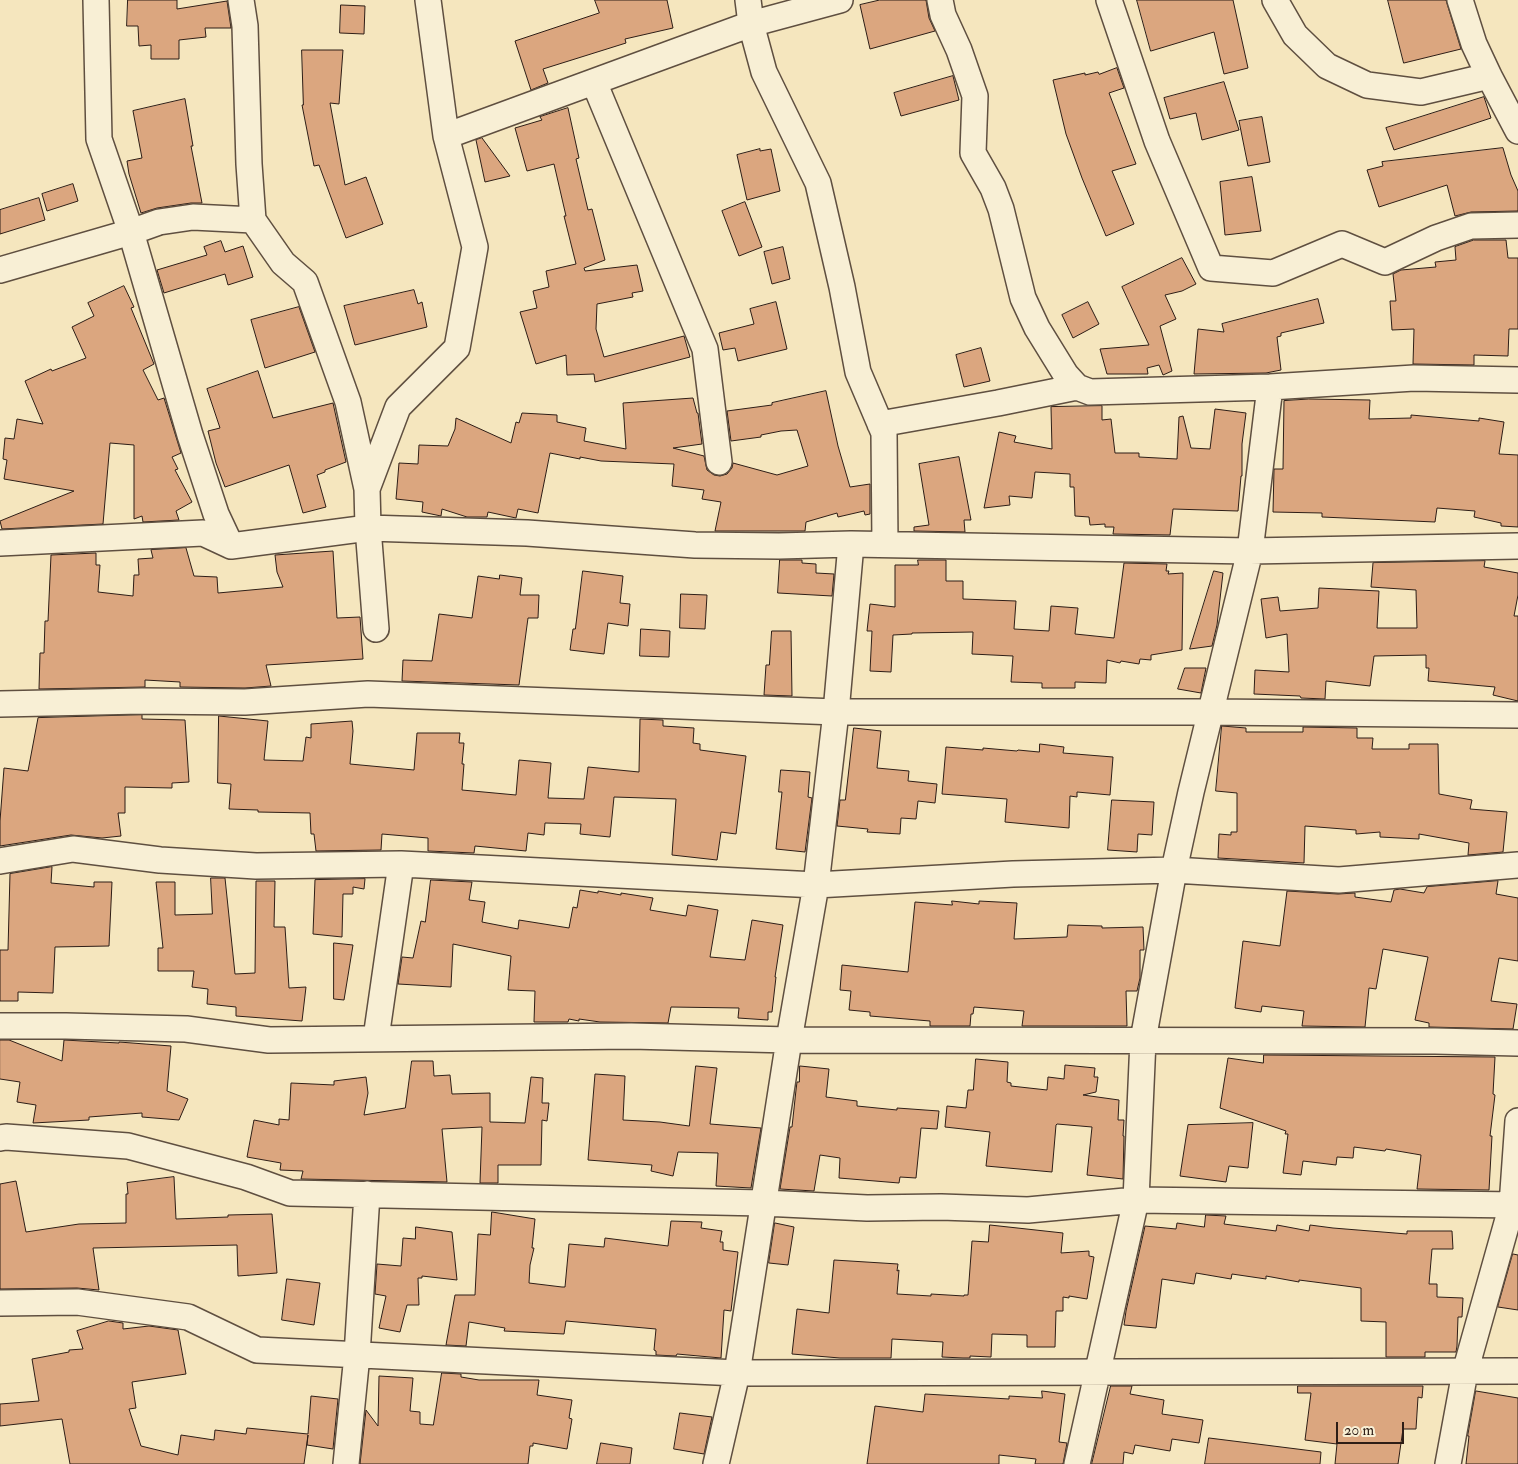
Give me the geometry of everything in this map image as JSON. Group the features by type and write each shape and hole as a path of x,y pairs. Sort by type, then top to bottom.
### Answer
{"street":[{"path":"96,0 99,139 131,232 190,434 216,514 231,546"},
{"path":"241,0 245,26 249,164 253,220 283,263 305,282 348,402 367,489 368,528 376,629"},
{"path":"367,489 398,407 457,348 476,247 446,136 428,0"},
{"path":"748,0 751,24 764,72 818,183 842,287 858,372 884,433 885,544"},
{"path":"446,136 751,24 840,0"},
{"path":"940,0 943,15 959,50 975,96 973,153 993,188 1001,209 1023,298 1036,328 1066,374 1077,386 1090,392 1270,387 1414,378 1518,380"},
{"path":"1108,0 1157,141 1211,268 1273,273 1342,244 1385,262 1436,238 1471,226 1518,224"},
{"path":"1275,0 1295,35 1327,66 1367,85 1421,92 1489,76"},
{"path":"1460,0 1474,44 1518,131"},
{"path":"594,82 705,349 719,462"},
{"path":"0,270 159,222 193,217 253,220"},
{"path":"880,424 998,403 1077,386"},
{"path":"1077,1464 1136,1200 1143,1040 1174,870 1250,550 1270,387"},
{"path":"0,544 204,533 231,546 368,528 527,533 695,545 885,544 1250,550 1518,546"},
{"path":"716,1464 737,1373 789,1040 816,885 836,712 851,544"},
{"path":"0,704 245,702 368,694 836,712 1211,712 1518,715"},
{"path":"0,861 74,849 160,860 256,866 401,864 816,885 1013,874 1174,870 1339,880 1518,865"},
{"path":"376,1038 401,864"},
{"path":"0,1026 186,1029 269,1040 631,1036 789,1040 1518,1042"},
{"path":"1448,1464 1465,1372 1515,1205 1518,1121"},
{"path":"0,1138 128,1146 246,1177 290,1193 763,1203 867,1208 941,1207 1028,1210 1136,1200 1515,1205"},
{"path":"346,1464 357,1354 367,1194"},
{"path":"0,1303 77,1302 188,1317 257,1350 737,1373 1518,1371"}],"building":[{"path":"128,0 177,0 177,9 227,1 231,28 205,28 206,37 179,40 179,59 151,59 151,45 139,46 138,26 127,26"},
{"path":"595,0 667,0 673,28 625,39 626,43 543,69 548,83 531,90 515,41 599,13"},
{"path":"880,0 926,0 929,18 935,31 870,49 860,5"},
{"path":"1137,0 1233,0 1248,68 1224,74 1214,32 1151,51"},
{"path":"1388,0 1446,0 1461,49 1404,63"},
{"path":"341,5 365,6 364,34 340,33"},
{"path":"302,50 343,50 339,104 330,103 345,185 366,177 383,224 346,238 319,165 314,166 302,105"},
{"path":"1117,68 1124,88 1109,93 1136,164 1112,171 1134,224 1106,236 1066,134 1053,80 1085,73 1085,75 1098,72 1099,74"},
{"path":"953,76 959,100 901,116 894,93"},
{"path":"1224,82 1239,130 1202,140 1196,113 1170,119 1164,98"},
{"path":"1484,97 1491,118 1394,150 1386,128"},
{"path":"185,99 193,146 191,146 202,203 157,208 141,213 127,161 142,158 133,111"},
{"path":"568,108 579,158 576,159 588,210 592,209 605,260 584,268 585,271 637,265 643,291 632,293 633,297 597,304 596,329 604,357 684,336 690,357 595,382 594,374 567,375 566,355 536,364 520,312 537,308 533,291 549,287 546,271 576,264 554,164 527,171 515,128 542,120 540,117"},
{"path":"1262,117 1270,162 1248,166 1239,121"},
{"path":"482,138 510,176 485,182 476,140"},
{"path":"1503,148 1518,191 1518,211 1471,212 1455,216 1447,185 1379,207 1367,170 1383,166 1382,162"},
{"path":"760,149 760,151 771,149 780,191 747,200 737,155"},
{"path":"1252,177 1261,231 1225,235 1220,182"},
{"path":"73,184 78,201 47,211 42,194"},
{"path":"39,198 45,220 0,234 0,210"},
{"path":"745,202 762,247 739,256 722,211"},
{"path":"1474,240 1506,240 1508,258 1518,258 1518,329 1509,329 1508,356 1474,355 1474,365 1413,364 1414,329 1392,330 1390,301 1396,301 1393,274 1401,270 1436,267 1435,262 1456,260 1455,247"},
{"path":"221,241 225,252 243,246 253,277 228,285 225,274 164,293 157,270 207,255 204,247"},
{"path":"783,247 790,279 772,284 764,252"},
{"path":"1182,258 1196,284 1182,291 1165,295 1176,319 1160,326 1172,371 1163,375 1159,365 1147,368 1148,374 1107,374 1100,349 1149,345 1122,287"},
{"path":"124,286 134,307 131,308 154,364 143,370 158,400 164,398 181,453 172,457 178,469 175,470 192,502 176,511 179,520 143,522 142,516 134,519 134,445 110,443 103,524 2,529 0,521 74,491 4,479 7,460 3,459 5,438 14,439 17,419 43,424 25,381 51,369 52,371 86,358 72,327 94,316 88,303"},
{"path":"414,290 418,304 422,302 427,327 355,345 344,306"},
{"path":"1318,299 1324,323 1281,333 1281,336 1277,337 1281,370 1266,373 1194,374 1198,329 1224,332 1222,324"},
{"path":"776,302 787,349 738,361 735,348 723,350 719,333 754,324 750,309"},
{"path":"1088,302 1099,324 1073,338 1062,315"},
{"path":"299,307 315,352 265,368 251,320"},
{"path":"981,348 990,381 964,387 956,355"},
{"path":"258,371 273,418 333,403 346,462 317,475 326,507 303,513 289,465 225,487 216,463 208,431 220,428 207,389"},
{"path":"826,391 838,446 850,487 870,484 870,514 865,515 864,511 838,517 837,513 806,522 805,531 715,531 721,502 702,499 704,490 672,486 674,464 601,461 550,453 538,513 518,509 516,518 488,512 487,517 467,517 442,509 441,516 422,512 423,502 396,499 399,463 418,464 419,445 448,446 455,429 456,418 511,443 516,422 519,423 522,413 557,415 557,422 586,428 584,441 626,449 623,403 693,398 698,413 702,444 673,448 704,456 707,470 714,475 727,474 732,468 733,463 777,475 808,466 797,430 781,431 761,435 761,437 731,441 727,411 772,405 772,403"},
{"path":"1309,399 1370,400 1369,419 1411,418 1411,415 1479,421 1479,418 1504,422 1499,454 1518,455 1518,527 1501,526 1501,523 1474,517 1475,511 1437,508 1435,522 1322,517 1322,513 1273,512 1274,469 1283,469 1284,401"},
{"path":"1102,406 1102,420 1111,419 1115,453 1139,453 1139,457 1177,459 1179,417 1183,416 1191,448 1210,449 1215,409 1246,413 1238,511 1173,509 1170,535 1113,534 1114,527 1105,527 1105,524 1090,525 1089,517 1075,516 1074,487 1070,487 1070,474 1035,472 1032,498 1009,496 1010,505 984,508 999,432 1016,436 1014,442 1052,449 1051,407"},
{"path":"959,457 971,520 964,520 965,532 914,531 914,527 929,525 919,464"},
{"path":"186,548 194,576 217,577 218,593 283,587 277,572 275,555 333,551 337,618 360,617 363,659 266,665 271,686 245,688 180,687 180,682 145,680 145,687 39,689 40,653 44,653 45,621 48,621 51,555 96,553 96,565 100,565 98,592 133,596 134,575 139,575 138,559 153,558 151,550"},
{"path":"780,560 802,560 802,563 816,564 816,573 834,574 832,596 778,593"},
{"path":"918,560 946,560 946,581 963,581 963,599 1016,601 1014,629 1049,631 1051,606 1078,608 1075,634 1114,638 1124,563 1167,564 1166,571 1169,571 1168,574 1183,573 1182,650 1151,655 1151,660 1140,659 1139,664 1107,660 1106,683 1075,682 1075,688 1042,688 1042,683 1011,682 1013,656 972,654 973,632 912,633 893,635 891,672 870,671 872,631 867,631 870,604 895,607 895,565 918,565"},
{"path":"1485,561 1484,567 1518,573 1518,595 1514,616 1518,616 1518,701 1493,695 1495,687 1428,681 1429,668 1426,668 1426,655 1374,656 1370,686 1326,681 1325,699 1254,694 1255,670 1289,672 1287,634 1266,638 1261,599 1278,597 1280,611 1318,608 1319,588 1379,591 1377,628 1417,628 1416,590 1371,587 1373,563"},
{"path":"583,571 623,576 620,603 630,604 628,626 608,623 604,654 570,650 573,629 575,629"},
{"path":"1214,571 1223,573 1217,625 1212,646 1190,649"},
{"path":"500,575 522,578 520,595 539,595 538,618 528,618 519,685 402,681 403,660 432,661 439,614 472,618 478,576 499,579"},
{"path":"681,594 707,595 705,629 680,628"},
{"path":"641,629 670,631 669,657 640,656"},
{"path":"772,631 791,631 792,696 764,695 766,665 769,665"},
{"path":"1185,668 1206,668 1201,693 1178,689"},
{"path":"142,715 142,719 185,720 189,782 172,783 172,788 125,787 125,813 118,813 121,836 102,838 71,835 0,846 4,768 28,771 38,718"},
{"path":"219,716 268,721 264,760 303,761 306,737 311,738 311,724 352,721 350,764 414,770 417,733 460,733 459,743 464,743 462,790 516,795 519,760 551,763 548,798 584,799 588,767 639,772 640,719 663,720 663,726 694,728 693,743 700,744 700,750 746,756 736,834 721,832 717,860 672,855 676,799 614,797 610,837 580,834 581,824 545,823 544,835 528,833 526,851 475,846 474,853 428,851 428,838 382,834 381,850 316,851 314,834 311,834 310,813 258,812 258,810 229,809 231,784 218,783"},
{"path":"1222,726 1246,728 1246,732 1303,732 1303,727 1357,728 1357,738 1373,738 1372,749 1409,749 1409,744 1438,744 1439,794 1472,800 1470,809 1507,812 1503,852 1468,855 1469,843 1419,834 1419,839 1380,837 1380,832 1356,834 1356,830 1305,826 1304,863 1218,858 1219,834 1231,835 1231,832 1237,832 1237,793 1216,791"},
{"path":"854,728 881,731 877,768 909,771 908,781 937,784 935,803 918,801 916,819 901,818 900,834 867,832 868,829 837,826 840,800 845,800"},
{"path":"1040,744 1064,747 1063,753 1113,757 1110,795 1077,792 1077,797 1070,796 1069,828 1005,822 1007,799 942,794 946,747 1039,752"},
{"path":"781,770 810,772 808,797 812,798 805,852 776,849 782,792 779,792"},
{"path":"1112,800 1154,802 1152,835 1138,834 1137,852 1108,850"},
{"path":"52,867 51,883 94,887 94,882 112,882 109,946 55,947 53,993 18,992 18,1001 0,1001 0,950 8,950 10,874"},
{"path":"211,878 225,878 235,974 255,973 256,881 275,881 274,927 285,927 289,988 306,987 302,1021 236,1016 236,1007 207,1004 208,989 192,987 194,971 158,971 158,948 163,948 156,882 175,882 175,915 212,914"},
{"path":"365,879 364,889 353,887 353,894 343,894 342,937 313,934 315,880"},
{"path":"431,880 472,882 469,900 485,902 482,922 518,929 519,920 569,928 573,907 577,908 580,890 653,898 650,910 686,916 688,905 718,910 710,957 745,960 752,920 783,925 772,1012 768,1012 768,1020 738,1018 739,1008 671,1007 668,1023 600,1022 579,1019 579,1021 569,1019 568,1022 534,1022 535,991 508,990 511,956 453,944 451,987 398,984 402,957 413,958 421,921 425,922"},
{"path":"1498,881 1496,894 1518,898 1518,961 1499,958 1491,1001 1517,1004 1513,1029 1429,1027 1429,1023 1415,1020 1428,957 1383,949 1376,989 1369,988 1365,1027 1302,1026 1304,1011 1262,1006 1261,1012 1235,1008 1243,941 1280,946 1287,891 1355,893 1355,897 1391,902 1394,890 1400,889 1424,893 1427,887"},
{"path":"952,901 979,904 979,901 1017,903 1014,939 1067,937 1068,925 1102,926 1102,928 1143,927 1144,950 1140,950 1140,978 1137,991 1126,991 1127,1026 1022,1026 1024,1011 974,1007 970,1026 930,1026 930,1021 870,1016 870,1012 849,1010 851,991 840,990 842,965 908,972 915,902 952,905"},
{"path":"334,943 353,945 344,1000 334,999"},
{"path":"0,1040 9,1040 62,1061 64,1040 171,1046 167,1091 188,1099 179,1120 142,1117 142,1113 89,1117 89,1120 33,1123 36,1105 17,1102 20,1082 0,1079"},
{"path":"1264,1055 1495,1057 1493,1094 1495,1095 1490,1136 1492,1136 1489,1190 1417,1189 1421,1155 1386,1149 1385,1151 1354,1147 1353,1158 1337,1157 1336,1165 1303,1161 1301,1175 1283,1173 1288,1134 1285,1134 1286,1131 1220,1108 1228,1058 1263,1063"},
{"path":"976,1059 1008,1062 1007,1082 1011,1083 1011,1086 1047,1090 1048,1077 1064,1079 1065,1065 1095,1068 1094,1077 1098,1077 1096,1092 1083,1095 1119,1100 1118,1120 1124,1120 1123,1179 1087,1175 1092,1127 1056,1125 1052,1172 986,1166 990,1132 945,1127 947,1106 966,1108 968,1090 973,1090"},
{"path":"412,1061 433,1061 434,1076 450,1075 452,1094 490,1093 490,1122 525,1123 531,1077 543,1078 542,1103 549,1103 547,1121 542,1120 541,1165 498,1165 498,1183 480,1183 482,1127 442,1129 447,1182 301,1179 303,1171 280,1170 281,1163 247,1157 254,1120 279,1125 279,1119 289,1120 291,1083 334,1085 334,1081 366,1077 368,1093 364,1115 405,1108"},
{"path":"696,1066 717,1068 710,1124 761,1128 751,1188 716,1186 718,1153 678,1152 673,1176 651,1171 652,1165 588,1160 595,1074 625,1076 623,1120 689,1126"},
{"path":"800,1066 829,1069 826,1097 857,1101 857,1106 897,1110 897,1108 939,1111 937,1129 921,1128 916,1178 900,1177 899,1183 839,1178 840,1158 820,1155 814,1191 780,1189 790,1127 792,1127"},
{"path":"1253,1123 1248,1168 1229,1166 1226,1182 1180,1176 1188,1125"},
{"path":"174,1177 176,1219 272,1214 277,1273 238,1276 237,1245 93,1248 99,1290 77,1288 0,1289 0,1184 16,1181 26,1232 79,1224 126,1223 127,1183"},
{"path":"492,1212 535,1219 532,1248 534,1248 530,1265 529,1283 562,1287 565,1287 569,1244 604,1247 605,1238 668,1246 671,1221 702,1222 701,1228 722,1231 720,1242 723,1242 723,1250 738,1252 731,1311 724,1310 721,1358 677,1354 676,1356 656,1355 654,1350 656,1329 566,1321 564,1334 504,1331 505,1328 469,1322 466,1346 446,1345 455,1295 475,1295 478,1234 490,1235"},
{"path":"1206,1215 1226,1216 1224,1224 1276,1231 1277,1225 1309,1231 1310,1225 1407,1234 1407,1231 1452,1231 1453,1249 1432,1249 1429,1284 1437,1284 1437,1297 1463,1298 1462,1317 1458,1317 1456,1352 1425,1352 1425,1357 1386,1357 1386,1322 1361,1321 1361,1288 1299,1280 1299,1282 1266,1276 1266,1279 1232,1274 1231,1279 1196,1273 1194,1284 1162,1279 1156,1328 1124,1325 1145,1226 1176,1229 1177,1223 1204,1227"},
{"path":"775,1223 794,1227 788,1265 769,1263"},
{"path":"990,1225 1063,1233 1061,1253 1089,1251 1089,1256 1094,1257 1087,1299 1063,1297 1063,1311 1056,1311 1055,1347 1027,1347 1027,1335 992,1334 991,1357 942,1357 943,1342 892,1339 891,1358 840,1358 792,1354 797,1309 829,1313 834,1260 898,1264 897,1294 964,1296 968,1295 972,1241 988,1242"},
{"path":"416,1227 452,1232 457,1280 422,1276 422,1278 418,1278 419,1305 407,1305 400,1332 379,1328 386,1296 375,1294 377,1264 401,1266 403,1238 415,1239"},
{"path":"1513,1254 1518,1255 1518,1310 1498,1307"},
{"path":"287,1279 320,1283 314,1325 282,1320"},
{"path":"109,1321 123,1323 123,1329 149,1326 178,1330 186,1374 132,1382 136,1408 129,1409 141,1446 178,1455 181,1435 214,1440 215,1430 246,1434 247,1428 308,1434 311,1396 338,1399 333,1449 307,1445 308,1435 304,1464 70,1464 62,1419 0,1426 0,1404 39,1401 32,1359 69,1352 69,1350 83,1349 77,1331"},
{"path":"442,1373 461,1374 461,1377 479,1380 539,1380 537,1395 572,1400 569,1418 572,1419 567,1449 533,1443 533,1446 530,1446 528,1464 360,1464 366,1410 378,1426 379,1376 413,1378 410,1411 420,1412 420,1424 433,1425"},
{"path":"1111,1386 1132,1386 1130,1394 1164,1400 1162,1414 1203,1420 1199,1443 1172,1439 1170,1451 1135,1445 1133,1454 1124,1452 1123,1464 1092,1464"},
{"path":"1298,1386 1423,1386 1422,1398 1418,1397 1416,1429 1403,1429 1398,1464 1335,1464 1337,1444 1305,1440 1311,1393 1298,1393"},
{"path":"1042,1391 1065,1394 1059,1442 1067,1443 1063,1464 1035,1464 1036,1459 999,1455 999,1464 867,1464 875,1406 923,1412 925,1394 1009,1399 1009,1396 1042,1398"},
{"path":"1476,1391 1518,1398 1518,1464 1466,1464 1468,1436"},
{"path":"680,1413 712,1417 704,1454 674,1449"},
{"path":"1209,1438 1321,1452 1320,1464 1205,1464"},
{"path":"601,1443 632,1448 630,1464 597,1464"}]}
